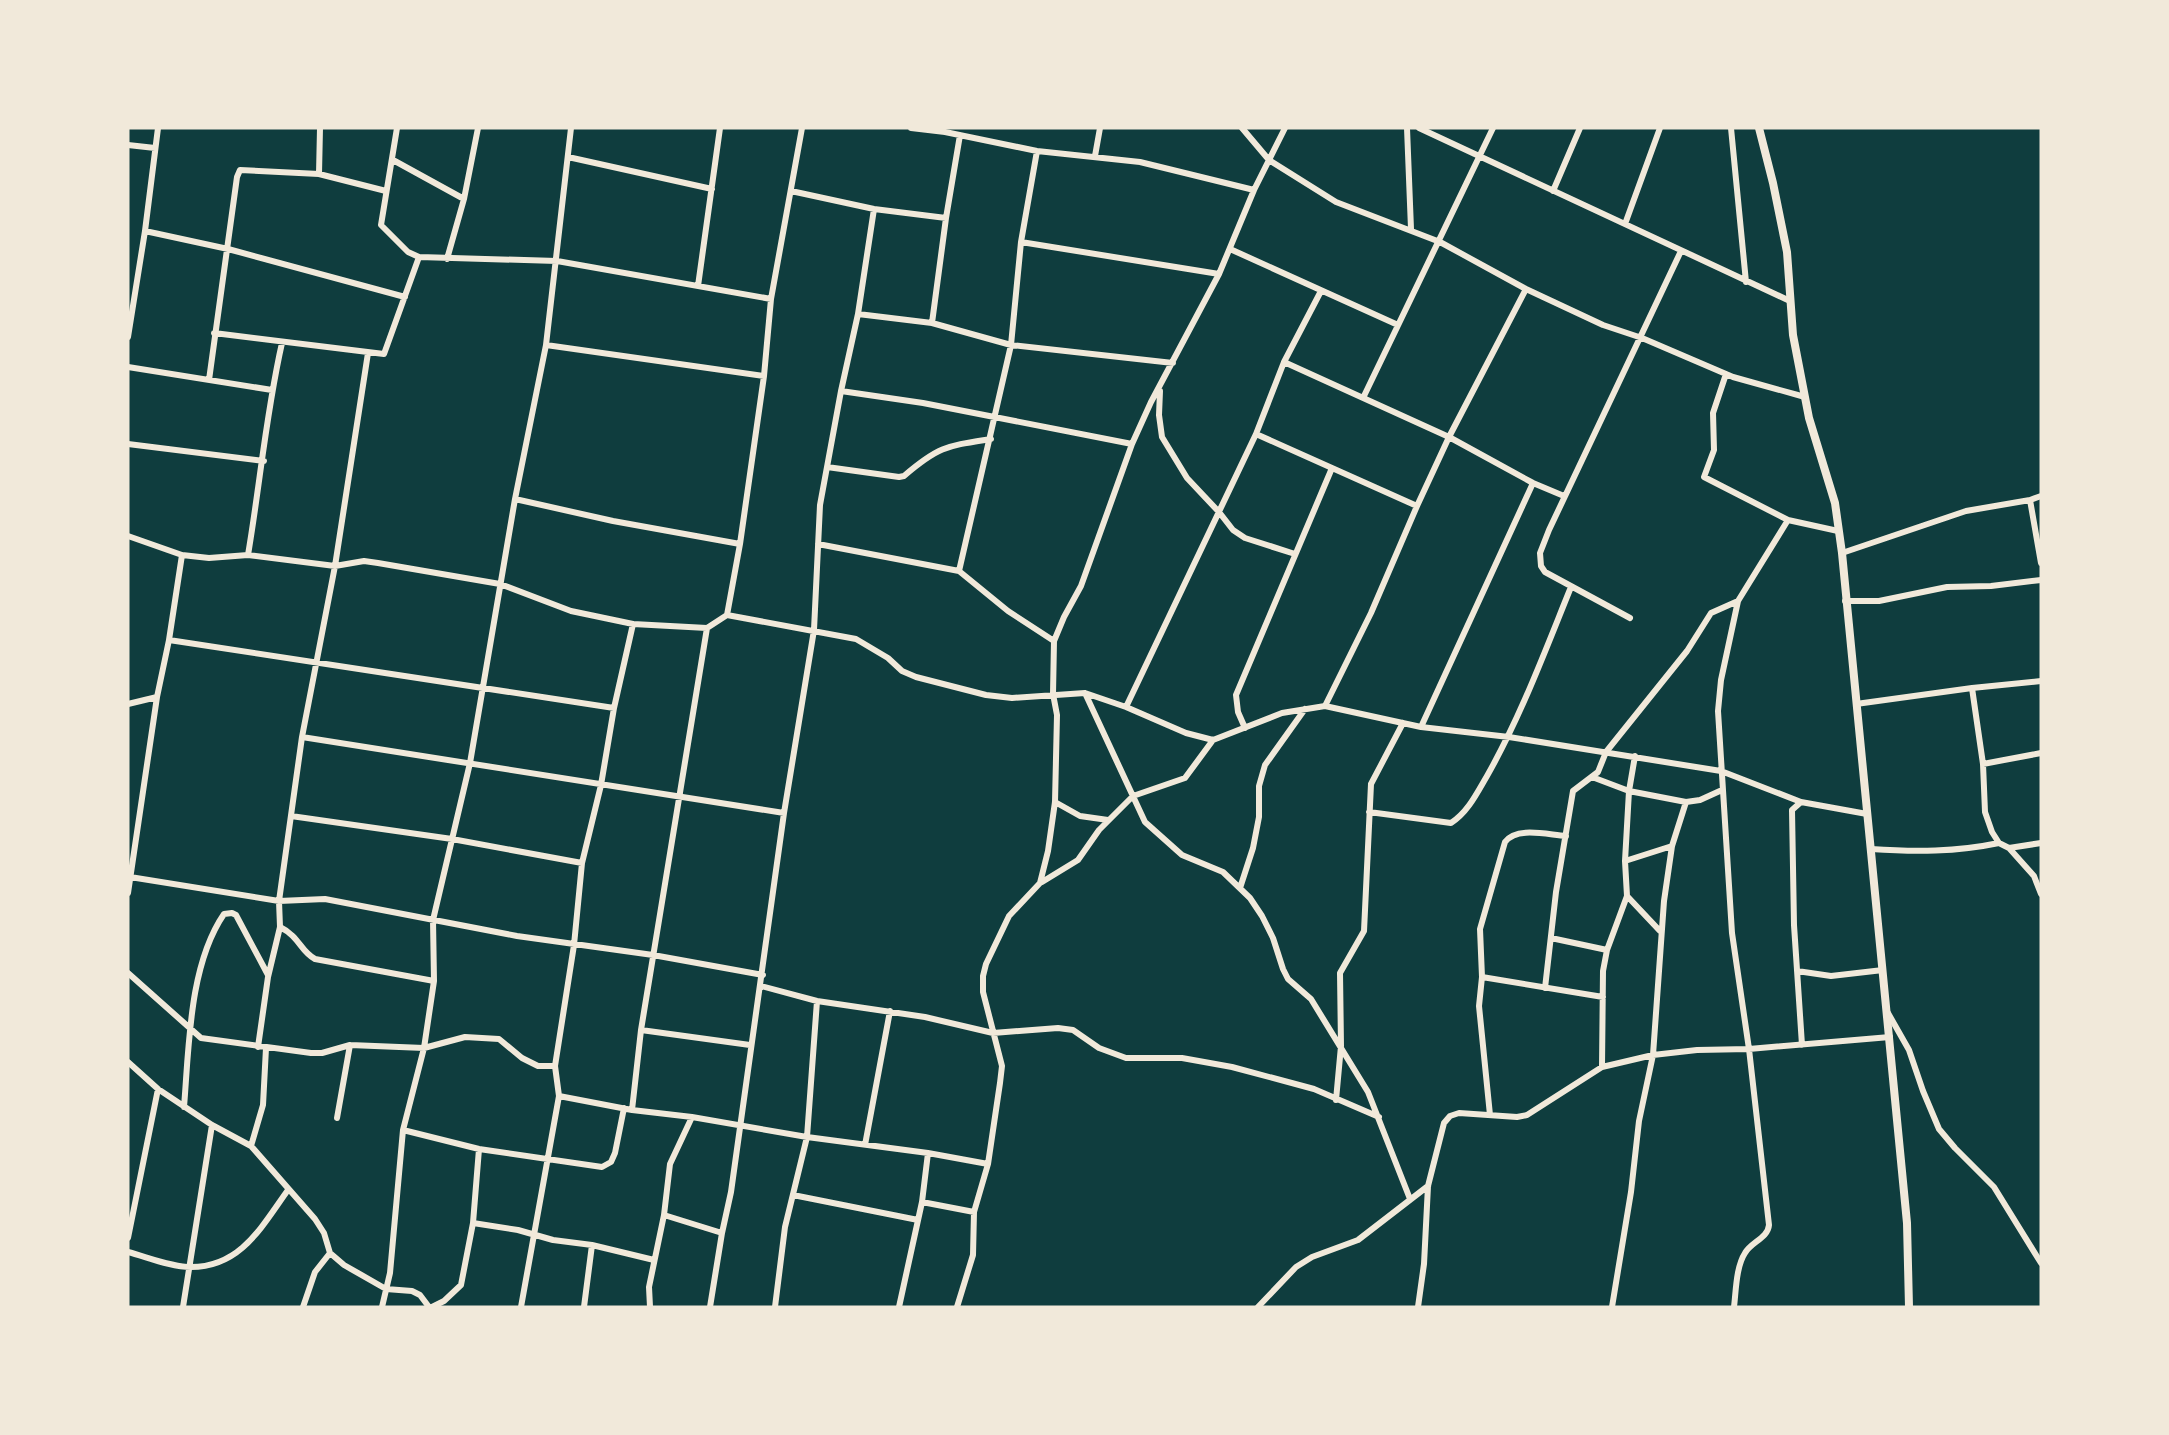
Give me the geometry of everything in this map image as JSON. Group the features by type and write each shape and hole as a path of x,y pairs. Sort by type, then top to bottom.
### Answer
{"street":[{"path":"128,337 158,128"},
{"path":"319,174 320,128"},
{"path":"397,128 381,225 408,252 419,257 447,259 557,261 771,299"},
{"path":"447,259 464,199 478,128"},
{"path":"382,1307 390,1273 402,1130 424,1048 434,981 433,920 470,763 515,499 546,345 570,128"},
{"path":"698,286 720,128"},
{"path":"727,615 764,376 771,299 803,128"},
{"path":"911,128 945,130 1037,151 1095,156 1181,170 1254,190"},
{"path":"1095,156 1100,128"},
{"path":"1242,128 1269,160 1336,202 1440,242 1526,289 1603,325 1642,338 1726,374 1805,397"},
{"path":"1040,883 1044,873 1055,802 1057,715 1053,694 1054,641 1080,586 1132,444 1151,402 1219,274 1254,190 1285,128"},
{"path":"1407,128 1411,229"},
{"path":"1419,128 1790,301"},
{"path":"1364,396 1493,128"},
{"path":"1553,191 1580,128"},
{"path":"1625,224 1660,128"},
{"path":"1731,128 1746,282"},
{"path":"1759,128 1787,252 1793,335 1809,418 1835,503 1842,553 1907,1223 1909,1307"},
{"path":"932,323 960,135"},
{"path":"128,145 155,148"},
{"path":"959,571 1011,345 1021,242 1037,151"},
{"path":"568,157 712,188"},
{"path":"393,160 464,199"},
{"path":"209,380 240,170 319,174 386,191"},
{"path":"791,191 874,209 946,218"},
{"path":"710,1307 741,1125 784,813 814,630 820,505 858,314 874,209"},
{"path":"145,231 228,249 405,297"},
{"path":"1021,242 1219,274"},
{"path":"1230,249 1398,325"},
{"path":"1630,618 1545,572 1541,566 1541,553 1564,496 1642,338 1681,251"},
{"path":"214,333 384,354 419,257"},
{"path":"1325,706 1371,614 1449,437 1526,289"},
{"path":"1126,707 1256,434 1284,362 1321,291"},
{"path":"858,314 932,323 1011,345 1173,363"},
{"path":"248,555 264,461 272,390 282,343"},
{"path":"546,345 764,376"},
{"path":"258,1047 268,976 280,927 279,901 303,737 368,353"},
{"path":"1284,362 1364,396 1449,437 1533,483 1564,496"},
{"path":"128,367 272,390"},
{"path":"1726,374 1713,413 1714,450 1704,477 1788,520 1838,531"},
{"path":"1160,389 1162,437 1187,478 1233,530 1245,538 1295,554"},
{"path":"841,391 996,416 1132,444"},
{"path":"1256,434 1417,506"},
{"path":"827,467 899,477 937,450 991,439"},
{"path":"128,444 264,461"},
{"path":"1245,728 1238,712 1236,695 1332,468"},
{"path":"1421,727 1533,483"},
{"path":"1842,553 1966,511 2041,496"},
{"path":"515,499 613,521 740,544"},
{"path":"2030,500 2041,564"},
{"path":"1734,1307 1744,1254 1769,1231 1749,1049 1732,933 1718,711 1721,680 1738,601 1788,520"},
{"path":"128,536 182,555 209,558 248,555 334,566 364,561 500,584 571,611 633,624 707,628 727,615 814,630 856,639 888,658 902,671 916,677 986,695 1012,698 1084,693 1126,707 1186,733 1213,740"},
{"path":"818,544 959,571 1008,611 1054,641"},
{"path":"128,893 157,697 182,555"},
{"path":"1845,601 1879,601 1947,587 1992,586 2041,580"},
{"path":"1368,812 1451,823 1466,810 1509,737 1571,587"},
{"path":"1545,988 1556,892 1573,791 1598,772 1606,752 1687,652 1711,613 1738,601"},
{"path":"521,1307 559,1096 555,1066 574,945 582,863 601,785 633,624"},
{"path":"632,1110 641,1030 707,628"},
{"path":"169,640 614,709"},
{"path":"1856,704 2041,681"},
{"path":"1972,688 1983,764 1985,812 1999,843 2009,848 2034,876 2041,894"},
{"path":"1084,693 1145,822 1182,856 1223,872 1250,898 1273,938 1288,979 1311,999 1368,1092 1410,1199"},
{"path":"128,704 157,697"},
{"path":"957,1307 973,1255 974,1212 988,1164 1002,1066 983,992 986,964 1009,916 1040,883 1078,860 1108,820 1133,796 1185,778 1213,740 1282,713 1325,706 1421,727 1509,737 1721,771 1801,802 1867,814"},
{"path":"1240,888 1253,848 1259,817 1259,786 1265,765 1305,709"},
{"path":"1336,1100 1341,1046 1340,973 1364,931 1371,784 1403,723"},
{"path":"303,737 784,813"},
{"path":"1983,764 2041,753"},
{"path":"1602,1067 1603,971 1607,950 1627,896 1625,861 1629,791 1635,757"},
{"path":"1592,777 1629,791 1686,802 1700,800 1722,790"},
{"path":"1055,802 1080,816 1108,820"},
{"path":"1612,1307 1631,1192 1639,1121 1653,1055 1660,931 1672,846 1686,802"},
{"path":"1801,802 1792,810 1794,925 1802,1045"},
{"path":"291,816 452,839 582,863"},
{"path":"1490,1115 1479,1006 1482,977 1480,929 1505,842 1514,833 1566,836"},
{"path":"2009,848 2041,842"},
{"path":"1871,849 1914,852 1966,849 1999,843"},
{"path":"1625,861 1672,846"},
{"path":"130,877 279,901 325,899 574,945 653,955 763,975"},
{"path":"1627,896 1660,931"},
{"path":"184,1107 191,1030 204,956 224,914 236,915 256,948 268,976"},
{"path":"280,927 298,939 307,953 315,959 434,981"},
{"path":"1551,938 1607,950"},
{"path":"1797,971 1831,976 1883,970"},
{"path":"128,972 201,1038 322,1053 350,1045 424,1048 465,1037 499,1039 522,1058 538,1066 555,1066"},
{"path":"1482,977 1603,997"},
{"path":"761,986 817,1000 890,1010 993,1033 1058,1028 1073,1030 1100,1048 1126,1058 1201,1060 1314,1089 1379,1117"},
{"path":"775,1307 783,1240 807,1137 817,1000"},
{"path":"865,1145 890,1010"},
{"path":"1888,1013 1909,1050 1939,1129 1994,1187 2041,1263"},
{"path":"641,1030 750,1045"},
{"path":"1418,1307 1424,1264 1428,1186 1444,1122 1450,1116 1459,1113 1527,1115 1602,1067 1653,1055 1890,1037"},
{"path":"337,1118 350,1045"},
{"path":"251,1146 263,1105 266,1048"},
{"path":"128,1062 158,1089 184,1107 251,1146 315,1219 324,1233 330,1253 344,1265 386,1289 412,1291 431,1307 444,1301 461,1285 473,1223 479,1149"},
{"path":"128,1238 158,1089"},
{"path":"559,1096 632,1110 988,1164"},
{"path":"402,1130 479,1149 602,1167 611,1162 615,1153 624,1108"},
{"path":"650,1307 649,1294 664,1215 670,1164 692,1117"},
{"path":"183,1307 212,1125"},
{"path":"899,1307 922,1202 928,1153"},
{"path":"1258,1307 1297,1267 1312,1258 1358,1240 1428,1186"},
{"path":"128,1252 189,1267 221,1264 250,1242 288,1190"},
{"path":"793,1195 918,1220"},
{"path":"922,1202 974,1212"},
{"path":"664,1215 722,1233"},
{"path":"473,1223 592,1245 654,1260"},
{"path":"584,1307 592,1245"},
{"path":"303,1307 315,1272 330,1253"}]}
